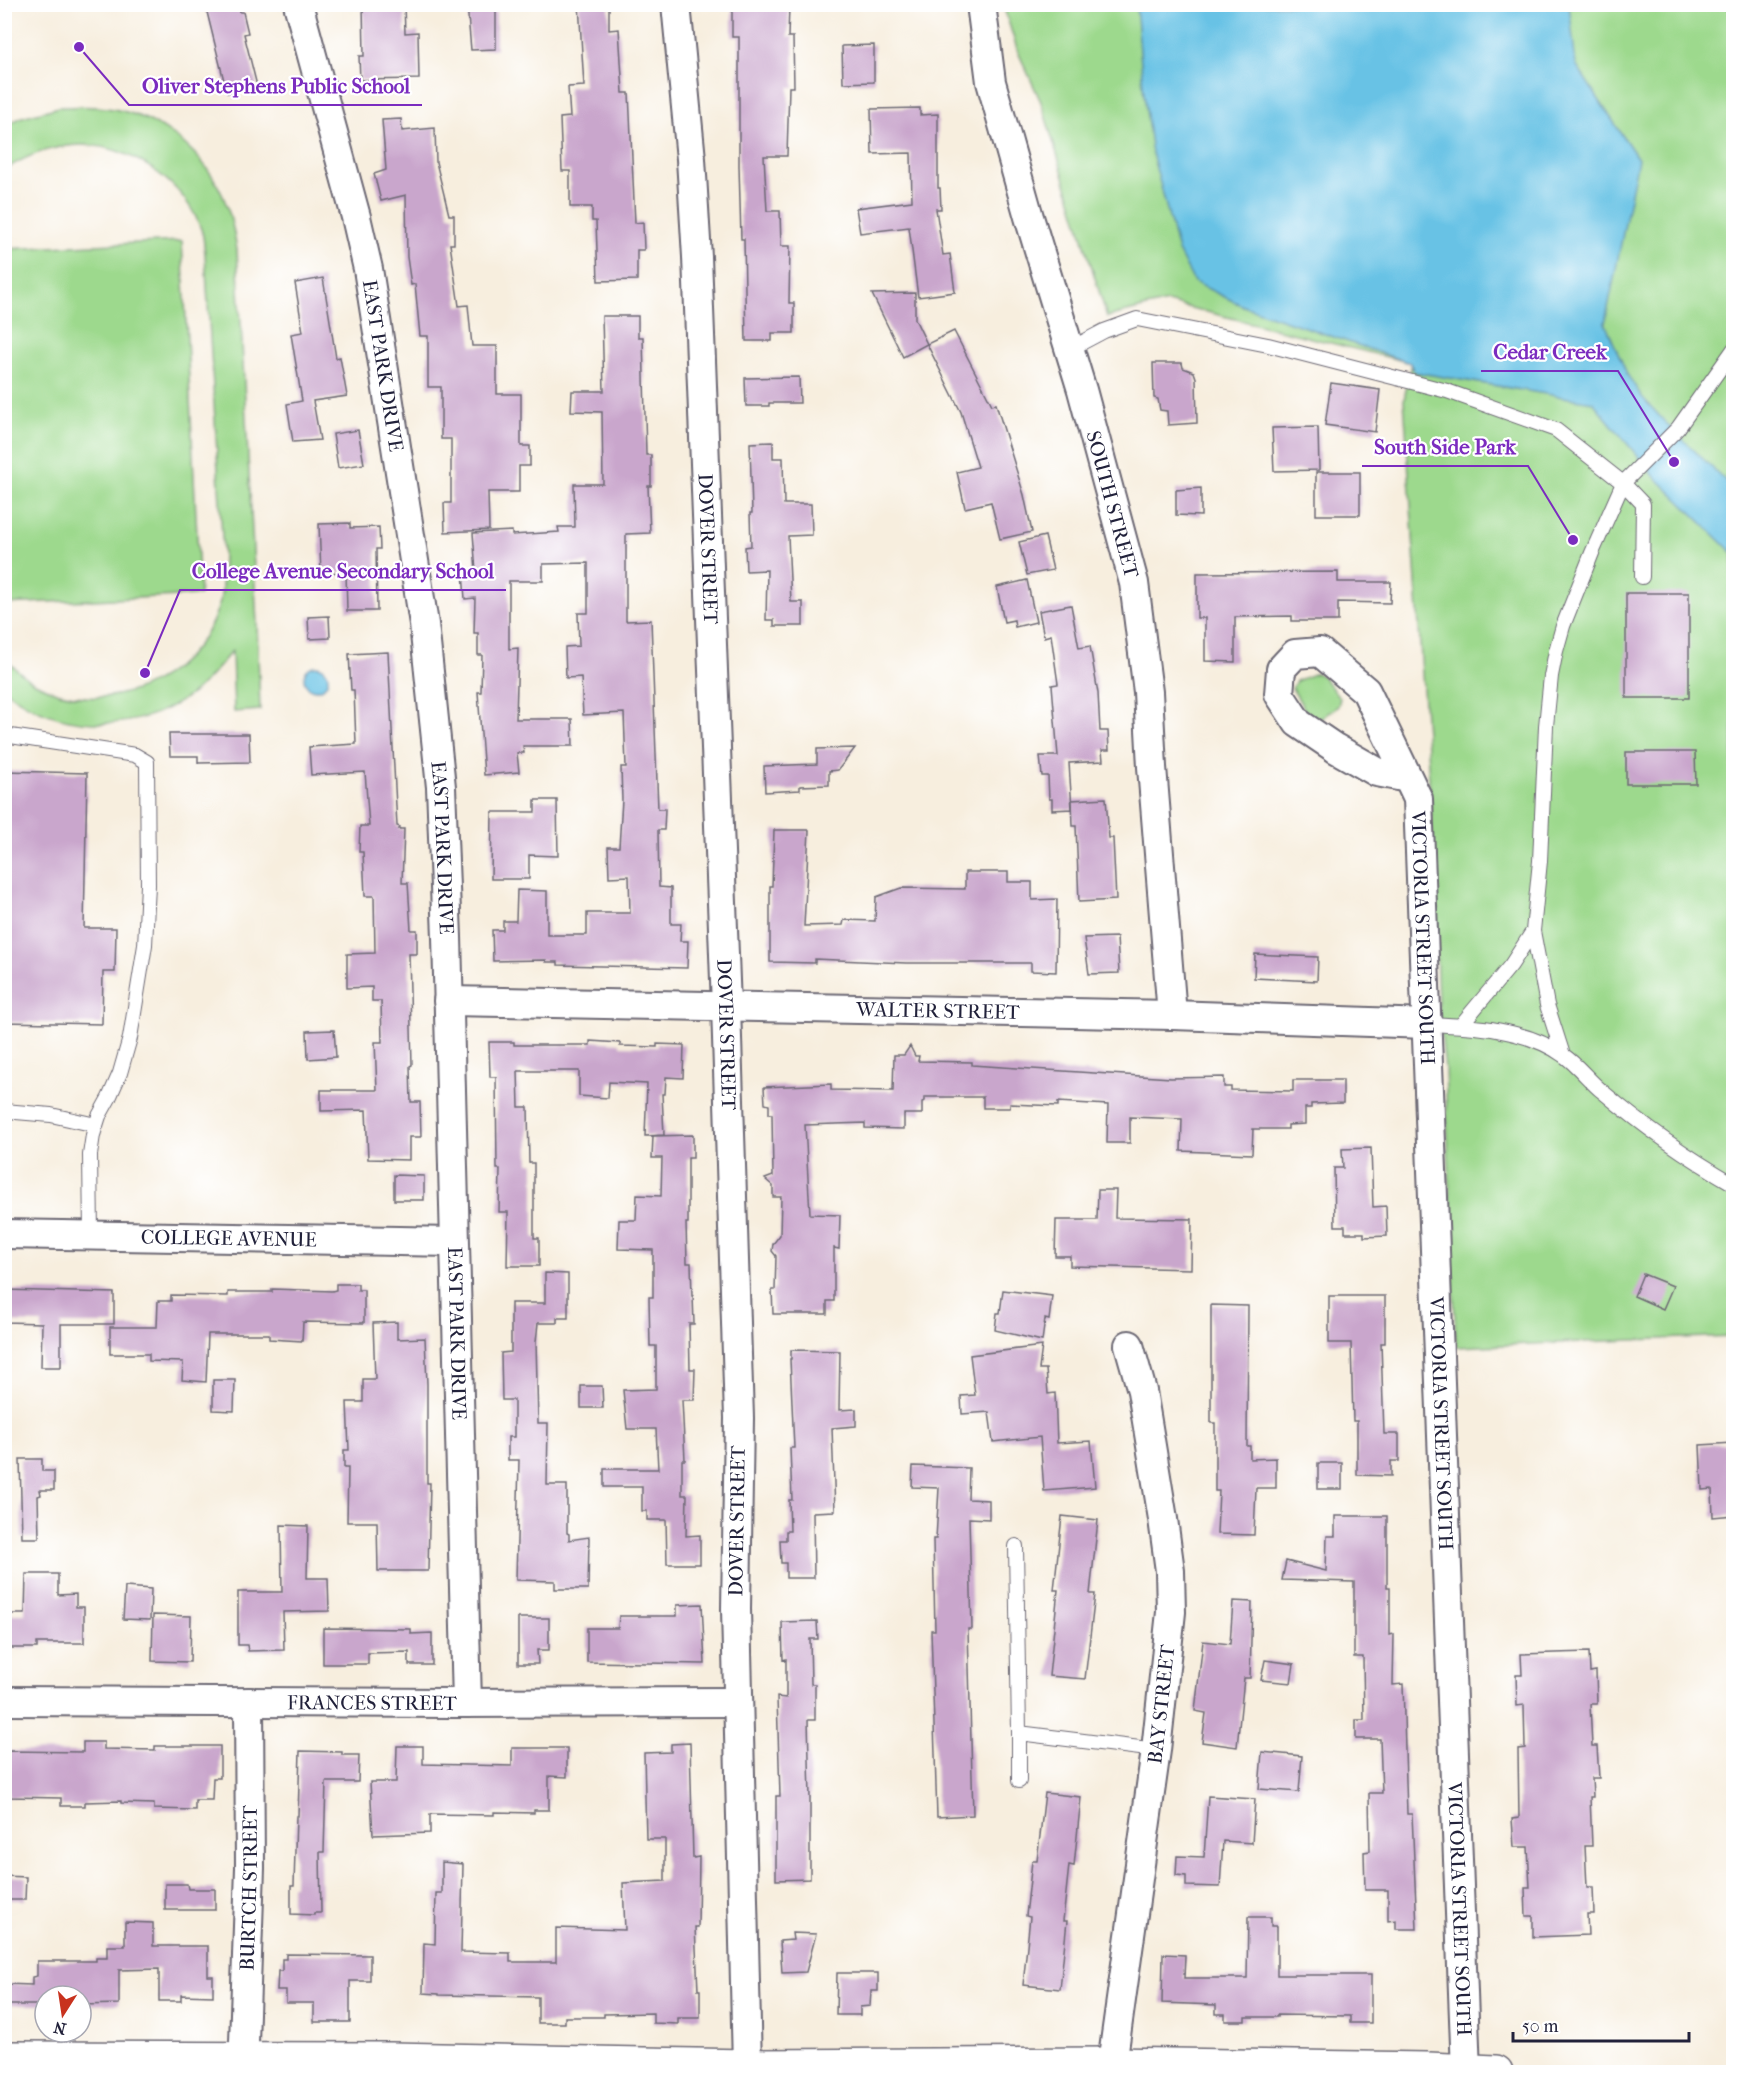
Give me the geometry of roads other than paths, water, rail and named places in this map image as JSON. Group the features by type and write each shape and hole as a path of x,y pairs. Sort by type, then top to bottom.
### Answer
{"main road":[{"path":"4,2058 243,2065 415,2059 747,2066 1476,2072"}],"street":[{"name":"EAST PARK DRIVE","path":"298,4 368,269 424,624 441,787 468,1703"},
{"name":"DOVER STREET","path":"676,4 691,159 697,257 726,1006 739,1418 736,1569 747,2066"},
{"name":"SOUTH STREET","path":"981,4 991,82 1026,207 1070,349 1122,533 1137,597 1148,692 1172,1015"},
{"name":"VICTORIA STREET SOUTH","path":"1408,778 1377,772 1298,723 1279,693 1281,669 1295,654 1320,652 1366,691 1418,798 1476,2072"},
{"name":"WALTER STREET","path":"448,1001 1172,1015 1427,1024"},
{"name":"COLLEGE AVENUE","path":"4,1234 454,1242"},
{"name":"BAY STREET","path":"1112,2068 1156,1750 1171,1612 1163,1519 1142,1391 1129,1345"},
{"name":"FRANCES STREET","path":"4,1701 738,1702"},
{"name":"BURTCH STREET","path":"243,2065 250,1868 249,1702"}],"lane":[{"path":"1731,4 1734,11"},
{"path":"1070,349 1104,331 1137,319 1268,345 1448,391 1556,430 1623,483 1643,504 1642,577"},
{"path":"1563,1055 1547,1005 1533,931 1540,861 1546,726 1551,676 1563,626 1623,483 1678,428 1734,349"},
{"path":"4,735 135,755 147,762 147,919 141,973 130,1038 120,1073 99,1116 90,1155 91,1235"},
{"path":"1461,1025 1512,965 1533,931"},
{"path":"1427,1024 1461,1025 1510,1033 1538,1042 1563,1055 1650,1131 1734,1184"},
{"path":"7,1111 51,1115 96,1125"},
{"path":"1016,1546 1019,1781"},
{"path":"1018,1733 1156,1750"}],"water":[{"path":"1136,5 1569,5 1576,65 1638,159 1605,323 1628,376 1642,397 1733,488 1733,553 1654,476 1593,402 1414,372 1410,363 1243,306 1194,282 1178,251 1152,153 1143,87"},
{"path":"316,666 325,669 328,678 325,687 316,690 307,687 304,678 307,669"}],"place":[{"name":"Oliver Stephens Public School","path":"79,47"},
{"name":"Cedar Creek","path":"1674,462"},
{"name":"South Side Park","path":"1573,540"},
{"name":"College Avenue Secondary School","path":"145,673"}]}
